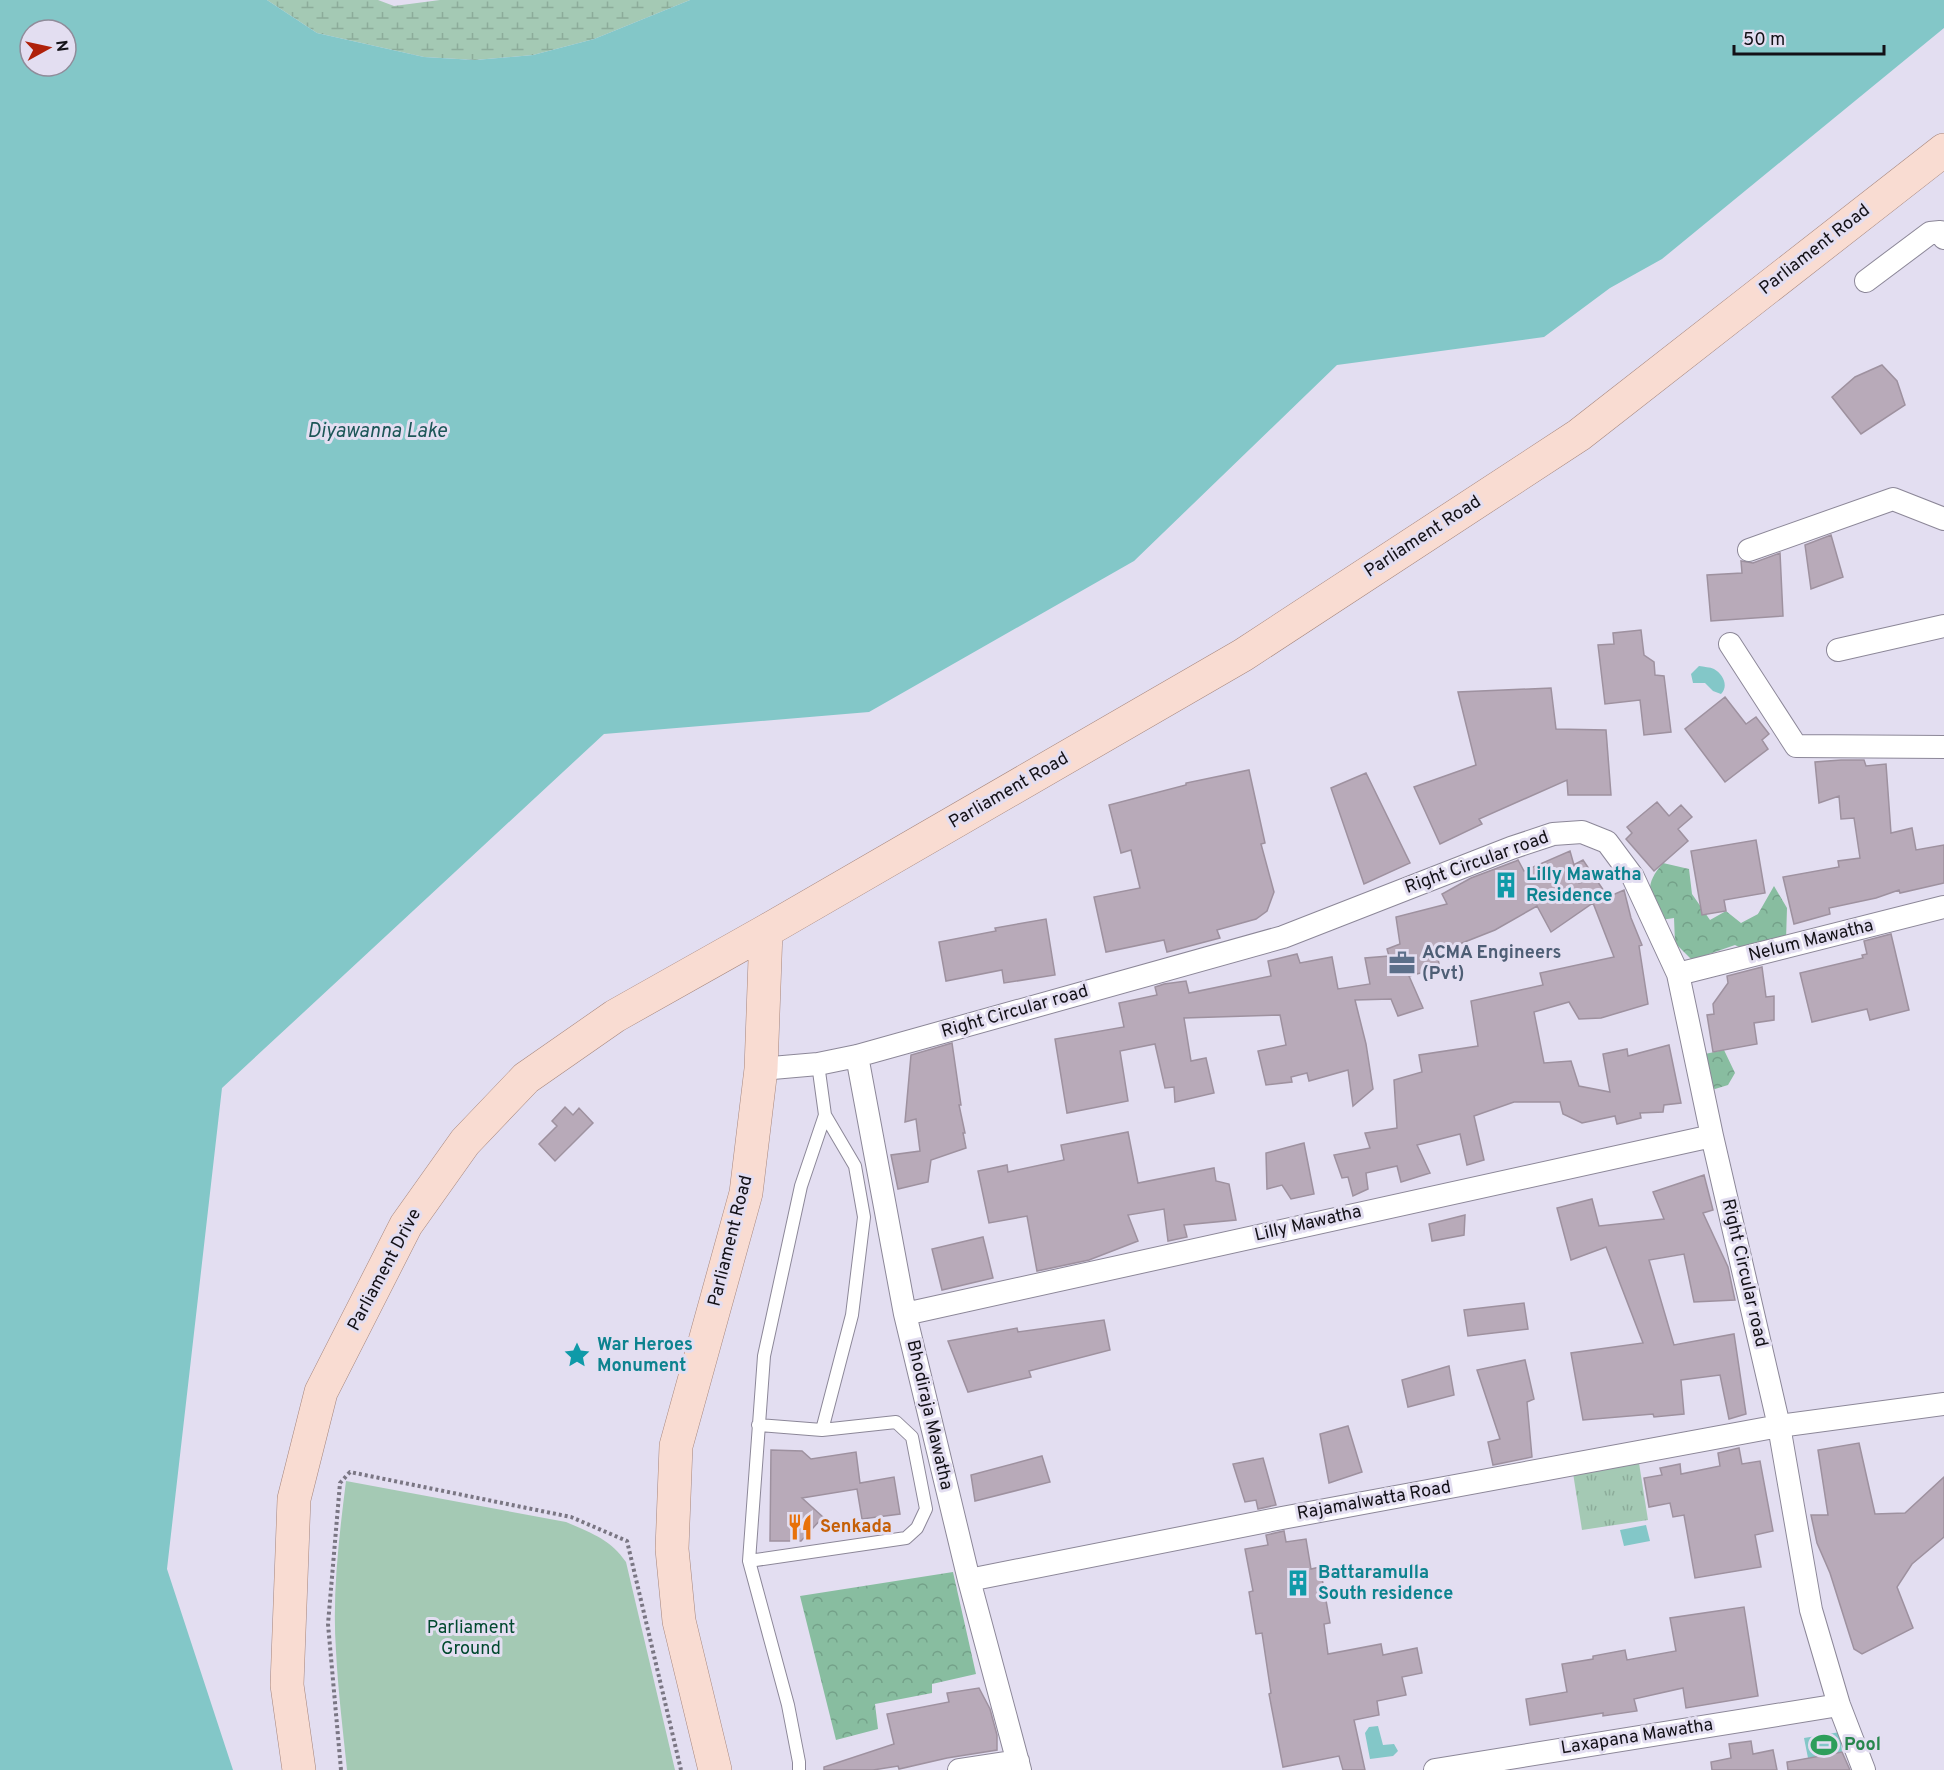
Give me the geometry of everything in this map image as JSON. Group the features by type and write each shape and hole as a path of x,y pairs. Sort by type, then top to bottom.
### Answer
{"main road":[{"name":"Parliament Road","path":"715,1770 679,1621 672,1550 675,1446 746,1193 761,1069 766,931 1244,655 1578,435 1944,150"},
{"name":"Parliament Drive","path":"299,1770 287,1685 294,1499 321,1392 406,1225 465,1142 526,1078 615,1016 766,931"}],"street":[{"path":"1866,280 1930,233 1943,233"},
{"path":"1749,550 1893,499 1944,519"},
{"path":"1838,650 1944,626"},
{"path":"1731,644 1796,746 1944,747"},
{"name":"Right Circular road","path":"761,1069 818,1064 857,1056 1283,937 1511,848 1553,834 1582,832 1607,842 1633,877 1678,974 1712,1136 1779,1426 1812,1610 1839,1705 1864,1770"},
{"name":"Nelum Mawatha","path":"1678,974 1944,907"},
{"name":"Bhodiraja Mawatha","path":"857,1056 905,1314 969,1580 1019,1766"},
{"name":"Lilly Mawatha","path":"905,1314 1712,1136"},
{"name":"Rajamalwatta Road","path":"969,1580 1282,1518 1779,1426 1944,1404"},
{"name":"Laxapana Mawatha","path":"1435,1770 1839,1705"},
{"path":"959,1770 1019,1766"}],"lane":[{"path":"818,1064 825,1115 855,1166 864,1217 852,1314 822,1430"},
{"path":"799,1770 800,1762 788,1705 749,1561 764,1356 801,1186 825,1115"},
{"path":"749,1561 906,1538 917,1528 926,1509 912,1437 896,1422 822,1430 758,1425"}],"path":[{"path":"341,1770 328,1624 339,1483 350,1473 571,1517 627,1540 681,1770"}],"green space":[{"path":"267,0 378,0 394,6 440,0 690,0 594,39 533,55 475,60 424,57 317,33"},
{"path":"1663,863 1689,869 1692,894 1710,920 1726,911 1741,923 1758,914 1774,886 1787,908 1786,940 1743,949 1735,945 1692,960 1675,943 1674,918 1661,920 1653,904 1650,885"},
{"path":"1724,1050 1735,1073 1728,1085 1715,1089 1702,1084 1700,1055"},
{"path":"1639,1463 1648,1520 1582,1530 1573,1473"},
{"name":"Parliament Ground","path":"346,1481 566,1522 599,1538 620,1554 626,1562 675,1770 347,1770 335,1630 339,1545"},
{"path":"953,1572 976,1674 932,1684 932,1693 875,1704 878,1729 836,1740 800,1596"}],"water":[{"name":"Diyawanna Lake","path":"0,0 267,0 317,33 424,57 475,60 533,55 594,39 690,0 1944,0 1944,28 1662,259 1610,288 1544,337 1337,365 1134,561 869,712 604,734 222,1088 167,1569 233,1770 0,1770"},
{"path":"1699,666 1712,668 1720,674 1725,684 1721,694 1713,691 1705,683 1693,683 1691,674"},
{"path":"1646,1525 1650,1541 1624,1546 1620,1530"},
{"path":"1378,1726 1383,1745 1394,1744 1398,1751 1393,1756 1370,1759 1365,1733 1369,1727"},
{"name":"Pool","path":"1840,1732 1842,1752 1808,1758 1804,1738"}],"building":[{"path":"1882,365 1897,381 1905,405 1861,434 1832,397 1855,377"},
{"path":"1831,535 1843,577 1811,589 1805,545"},
{"path":"1780,553 1783,616 1711,621 1707,575 1742,573 1741,561 1753,563"},
{"path":"1641,630 1644,655 1654,662 1655,675 1664,676 1671,732 1644,735 1640,700 1605,704 1598,645 1614,644 1613,633"},
{"path":"1551,688 1556,729 1606,730 1611,795 1568,795 1567,780 1479,819 1482,824 1440,844 1414,787 1476,765 1458,692"},
{"path":"1725,697 1746,724 1756,717 1769,734 1762,740 1768,749 1725,782 1685,729"},
{"path":"1864,760 1866,766 1886,764 1891,833 1912,828 1916,850 1944,845 1944,883 1900,893 1899,890 1876,898 1829,908 1830,914 1794,924 1783,877 1839,867 1838,861 1860,858 1854,818 1841,819 1839,796 1819,803 1815,762"},
{"path":"1249,770 1265,843 1261,844 1274,892 1267,911 1256,919 1217,930 1220,938 1167,952 1164,940 1106,952 1094,897 1140,888 1131,850 1121,853 1109,805 1186,785 1186,783"},
{"path":"1366,773 1410,863 1364,884 1331,788"},
{"path":"1657,802 1669,816 1681,805 1692,817 1678,829 1688,841 1654,871 1626,839 1632,833 1627,827"},
{"path":"1756,840 1765,893 1724,900 1726,911 1702,915 1691,851"},
{"path":"1570,851 1579,883 1584,882 1575,864 1583,860 1608,897 1624,890 1631,918 1642,945 1639,946 1648,1004 1601,1018 1579,1019 1569,1002 1534,1012 1544,1063 1571,1061 1579,1086 1610,1092 1603,1054 1627,1049 1628,1056 1669,1045 1681,1103 1664,1105 1663,1112 1640,1113 1641,1118 1617,1124 1615,1116 1582,1123 1563,1114 1560,1102 1514,1102 1474,1116 1484,1160 1467,1165 1460,1134 1417,1145 1430,1173 1401,1182 1397,1166 1366,1173 1368,1189 1353,1196 1348,1177 1342,1178 1334,1155 1370,1148 1365,1133 1397,1128 1394,1080 1422,1072 1419,1055 1478,1046 1471,1001 1543,985 1540,973 1614,957 1593,903 1551,932 1537,906 1495,930 1437,955 1440,968 1409,976 1423,1008 1398,1016 1391,999 1355,1000 1366,1044 1373,1089 1353,1106 1348,1070 1309,1081 1307,1073 1291,1077 1292,1082 1266,1085 1258,1051 1286,1045 1280,1015 1184,1018 1191,1061 1206,1058 1214,1093 1175,1102 1174,1087 1165,1088 1155,1044 1120,1051 1128,1101 1067,1113 1055,1039 1124,1027 1119,1003 1157,995 1155,987 1164,984 1186,981 1189,993 1271,976 1268,961 1297,954 1300,963 1332,957 1338,989 1370,984 1365,958 1389,956 1387,949 1400,944 1396,917 1447,904 1442,894 1471,878 1518,860 1524,871"},
{"path":"1046,919 1055,975 1004,983 1002,970 946,981 939,942 996,931 995,928"},
{"path":"1891,934 1909,1010 1870,1020 1867,1009 1812,1022 1800,973 1863,958 1862,955 1867,954 1864,941"},
{"path":"1762,967 1766,997 1774,996 1774,1020 1754,1023 1757,1044 1713,1052 1707,1015 1714,1014 1713,1004 1728,983 1727,976"},
{"path":"952,1043 966,1148 931,1160 928,1182 898,1189 891,1155 920,1151 916,1119 905,1122 911,1055"},
{"path":"565,1107 573,1115 579,1108 593,1123 555,1161 539,1144 557,1126 552,1121"},
{"path":"1128,1132 1138,1183 1214,1168 1216,1181 1229,1184 1236,1220 1184,1225 1187,1237 1168,1241 1164,1209 1128,1215 1138,1241 1089,1260 1037,1271 1027,1216 989,1223 978,1171 1007,1165 1008,1172 1064,1160 1061,1145"},
{"path":"1304,1143 1314,1194 1291,1199 1282,1185 1267,1189 1266,1153"},
{"path":"1704,1175 1713,1210 1703,1213 1728,1267 1735,1300 1694,1302 1684,1254 1649,1260 1674,1345 1734,1334 1746,1414 1729,1419 1720,1375 1681,1380 1684,1414 1654,1417 1653,1414 1583,1420 1571,1353 1643,1343 1606,1247 1571,1260 1557,1208 1592,1199 1599,1226 1664,1219 1653,1192"},
{"path":"1465,1215 1464,1235 1432,1241 1429,1224"},
{"path":"983,1237 993,1278 942,1290 932,1249"},
{"path":"1524,1303 1528,1329 1468,1336 1464,1310"},
{"path":"1104,1320 1110,1350 1029,1371 1031,1377 968,1392 948,1341 1017,1328 1018,1332"},
{"path":"1525,1360 1534,1399 1527,1402 1532,1457 1493,1465 1488,1442 1500,1439 1477,1370"},
{"path":"1449,1366 1454,1395 1408,1407 1402,1380"},
{"path":"1348,1426 1362,1472 1329,1483 1320,1434"},
{"path":"1859,1443 1875,1514 1905,1513 1944,1477 1944,1537 1912,1564 1897,1587 1913,1628 1862,1654 1854,1649 1830,1573 1817,1543 1811,1515 1828,1515 1818,1450"},
{"path":"1739,1448 1742,1464 1760,1461 1773,1531 1755,1535 1761,1567 1695,1578 1684,1515 1673,1517 1670,1503 1649,1507 1644,1478 1662,1475 1660,1468 1680,1464 1681,1474 1720,1466 1718,1453"},
{"path":"771,1450 802,1451 811,1459 856,1452 860,1483 894,1477 900,1514 862,1519 857,1489 802,1498 823,1517 801,1541 770,1541"},
{"path":"1042,1456 1050,1482 975,1501 971,1475"},
{"path":"1263,1458 1276,1505 1258,1509 1256,1500 1245,1502 1233,1464"},
{"path":"1284,1531 1286,1542 1306,1539 1311,1569 1320,1567 1330,1623 1324,1624 1328,1654 1381,1644 1383,1655 1417,1648 1422,1673 1402,1677 1406,1695 1377,1701 1379,1715 1354,1720 1365,1770 1343,1770 1339,1756 1283,1767 1269,1694 1271,1693 1262,1633 1256,1634 1249,1592 1253,1591 1245,1549 1268,1545 1266,1535"},
{"path":"1744,1607 1758,1696 1686,1708 1683,1688 1634,1699 1637,1711 1603,1716 1603,1713 1530,1725 1526,1699 1567,1692 1562,1664 1593,1659 1593,1656 1625,1650 1627,1660 1676,1651 1670,1618"},
{"path":"979,1688 990,1709 997,1735 997,1750 899,1769 898,1766 873,1770 824,1770 824,1767 894,1744 887,1714 949,1702 947,1693"},
{"path":"1751,1741 1753,1754 1773,1750 1777,1770 1712,1770 1711,1762 1731,1758 1729,1744"},
{"path":"1842,1752 1850,1770 1788,1770 1787,1762"}],"place":[{"name":"Lilly Mawatha Residence","path":"1506,885"},
{"name":"ACMA Engineers (Pvt)","path":"1402,963"},
{"name":"War Heroes Monument","path":"577,1355"},
{"name":"Senkada","path":"800,1527"},
{"name":"Battaramulla South residence","path":"1298,1583"},
{"name":"Pool","path":"1824,1745"}]}
